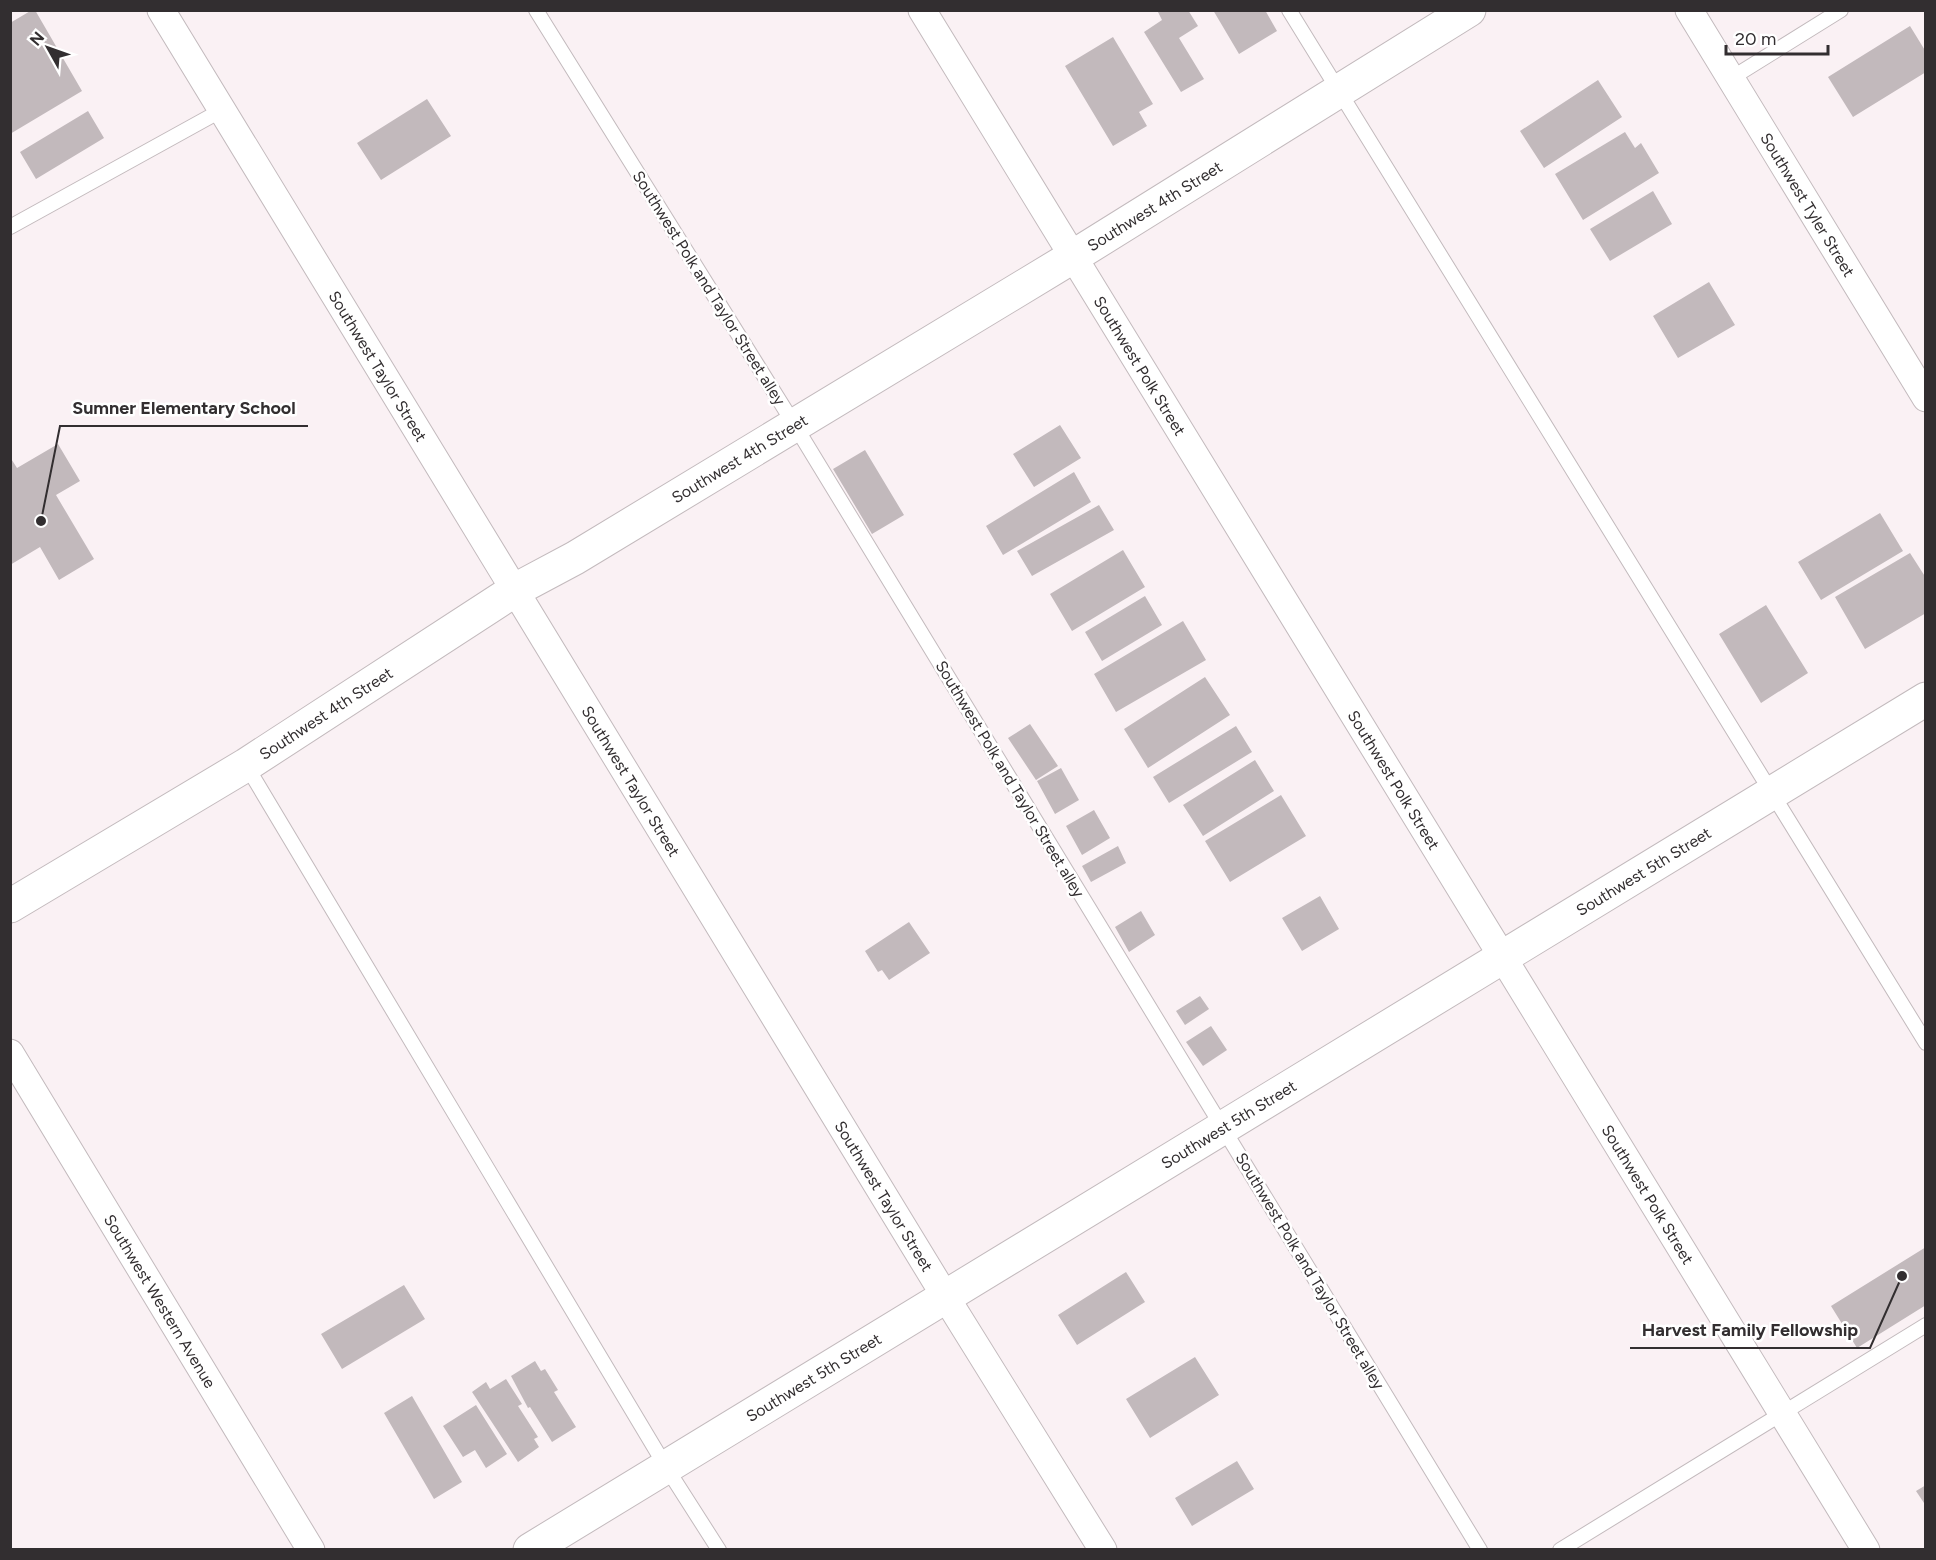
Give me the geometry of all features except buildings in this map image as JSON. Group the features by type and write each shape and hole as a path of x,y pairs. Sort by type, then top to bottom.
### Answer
{"street":[{"name":"Southwest Taylor Street","path":"161,10 945,1296 1103,1550"},
{"name":"Southwest Polk Street","path":"922,10 1501,958 1866,1550"},
{"name":"Southwest 4th Street","path":"10,906 246,765 515,591 575,558 1074,256 1469,10"},
{"name":"Southwest Tyler Street","path":"1689,10 1926,398"},
{"name":"Southwest 5th Street","path":"530,1550 1926,699"},
{"name":"Southwest Western Avenue","path":"10,1053 311,1550"}],"lane":[{"name":"Southwest Polk and Taylor Street alley","path":"536,10 794,424 1480,1550"},
{"path":"1288,10 1926,1043"},
{"path":"1730,79 1841,10"},
{"path":"10,227 222,110"},
{"path":"246,765 666,1467 719,1550"},
{"path":"1560,1550 1926,1326"}],"place":[{"name":"Sumner Elementary School","path":"41,521"},
{"name":"Harvest Family Fellowship","path":"1902,1276"}]}
